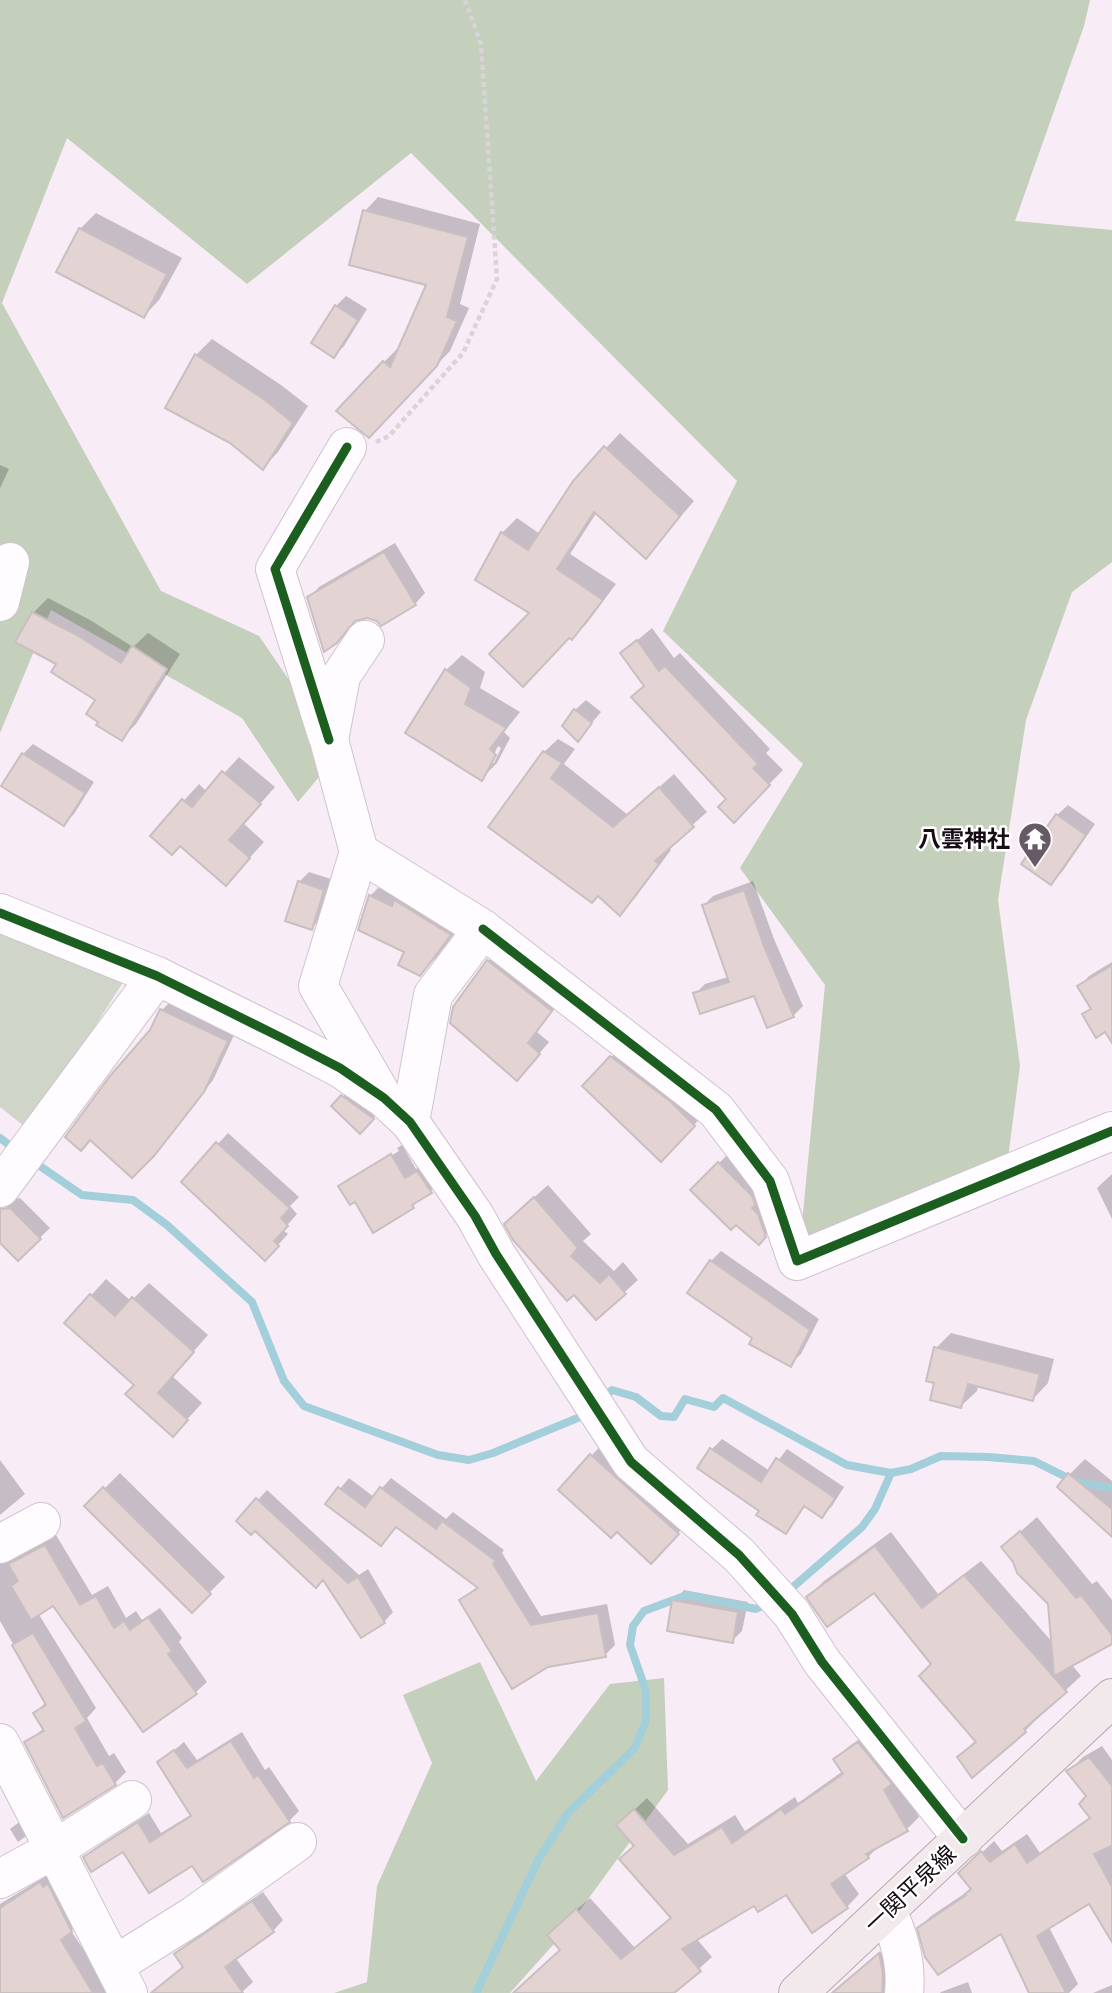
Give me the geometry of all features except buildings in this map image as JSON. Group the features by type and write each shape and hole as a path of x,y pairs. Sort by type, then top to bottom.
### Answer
{"main road":[{"name":"一関平泉線","path":"798,1993 1112,1698"}],"street":[{"path":"344,453 275,569 329,740 359,852 318,986 397,1110 475,1216 496,1254 631,1462 739,1555 792,1614 822,1662 963,1839"},
{"path":"0,603 10,562"},
{"path":"329,740 341,676 365,640"},
{"path":"359,852 483,929 716,1110 770,1181 797,1261 1112,1131"},
{"path":"0,913 157,976 340,1068 397,1110"},
{"path":"397,1110 433,995 483,929"},
{"path":"0,1188 157,976"},
{"path":"0,1544 41,1522"},
{"path":"0,1744 122,1979 193,1916 298,1842"},
{"path":"0,1879 55,1849 132,1800"},
{"path":"887,1911 897,1931 904,1957 904,1993"}],"path":[{"path":"344,453 389,436 463,352 497,279 481,44 465,0"}],"shaded area":[{"path":"0,925 127,976 29,1130 0,1107"}],"green space":[{"path":"0,0 1090,0 1084,26 1015,221 1112,230 1112,562 1072,592 1026,720 998,900 1020,1066 1003,1196 800,1244 825,985 740,868 803,764 663,631 737,481 411,153 247,284 67,138 2,303 161,591 259,636 339,753 298,802 242,718 51,610 0,733"},
{"path":"480,1662 536,1781 610,1684 664,1678 668,1790 561,1936 510,1993 334,1993 367,1982 377,1886 432,1763 403,1695"}],"waterway":[{"path":"0,1138 17,1151"},
{"path":"34,1162 82,1195 133,1200 167,1225 252,1302 284,1381 304,1406 438,1455 469,1460 493,1453 585,1413"},
{"path":"603,1398 612,1390 636,1397 661,1416 674,1417 685,1399 714,1407 723,1398 847,1465 891,1473"},
{"path":"785,1594 862,1527 875,1509 891,1473 911,1469 941,1456 1034,1461 1076,1482 1112,1488"},
{"path":"476,1993 538,1860 568,1813 634,1749 646,1721 646,1691 630,1645 633,1626 644,1611 687,1595 756,1609 768,1603"}],"cycle path":[{"path":"329,740 275,569 347,447"},
{"path":"0,913 157,976 282,1038 340,1068 384,1098 410,1122 475,1216 496,1254 631,1462 739,1555 792,1614 822,1662 963,1839"},
{"path":"483,929 716,1110 770,1181 797,1261 1112,1131"}],"place":[{"name":"八雲神社","path":"1035,869"}]}
